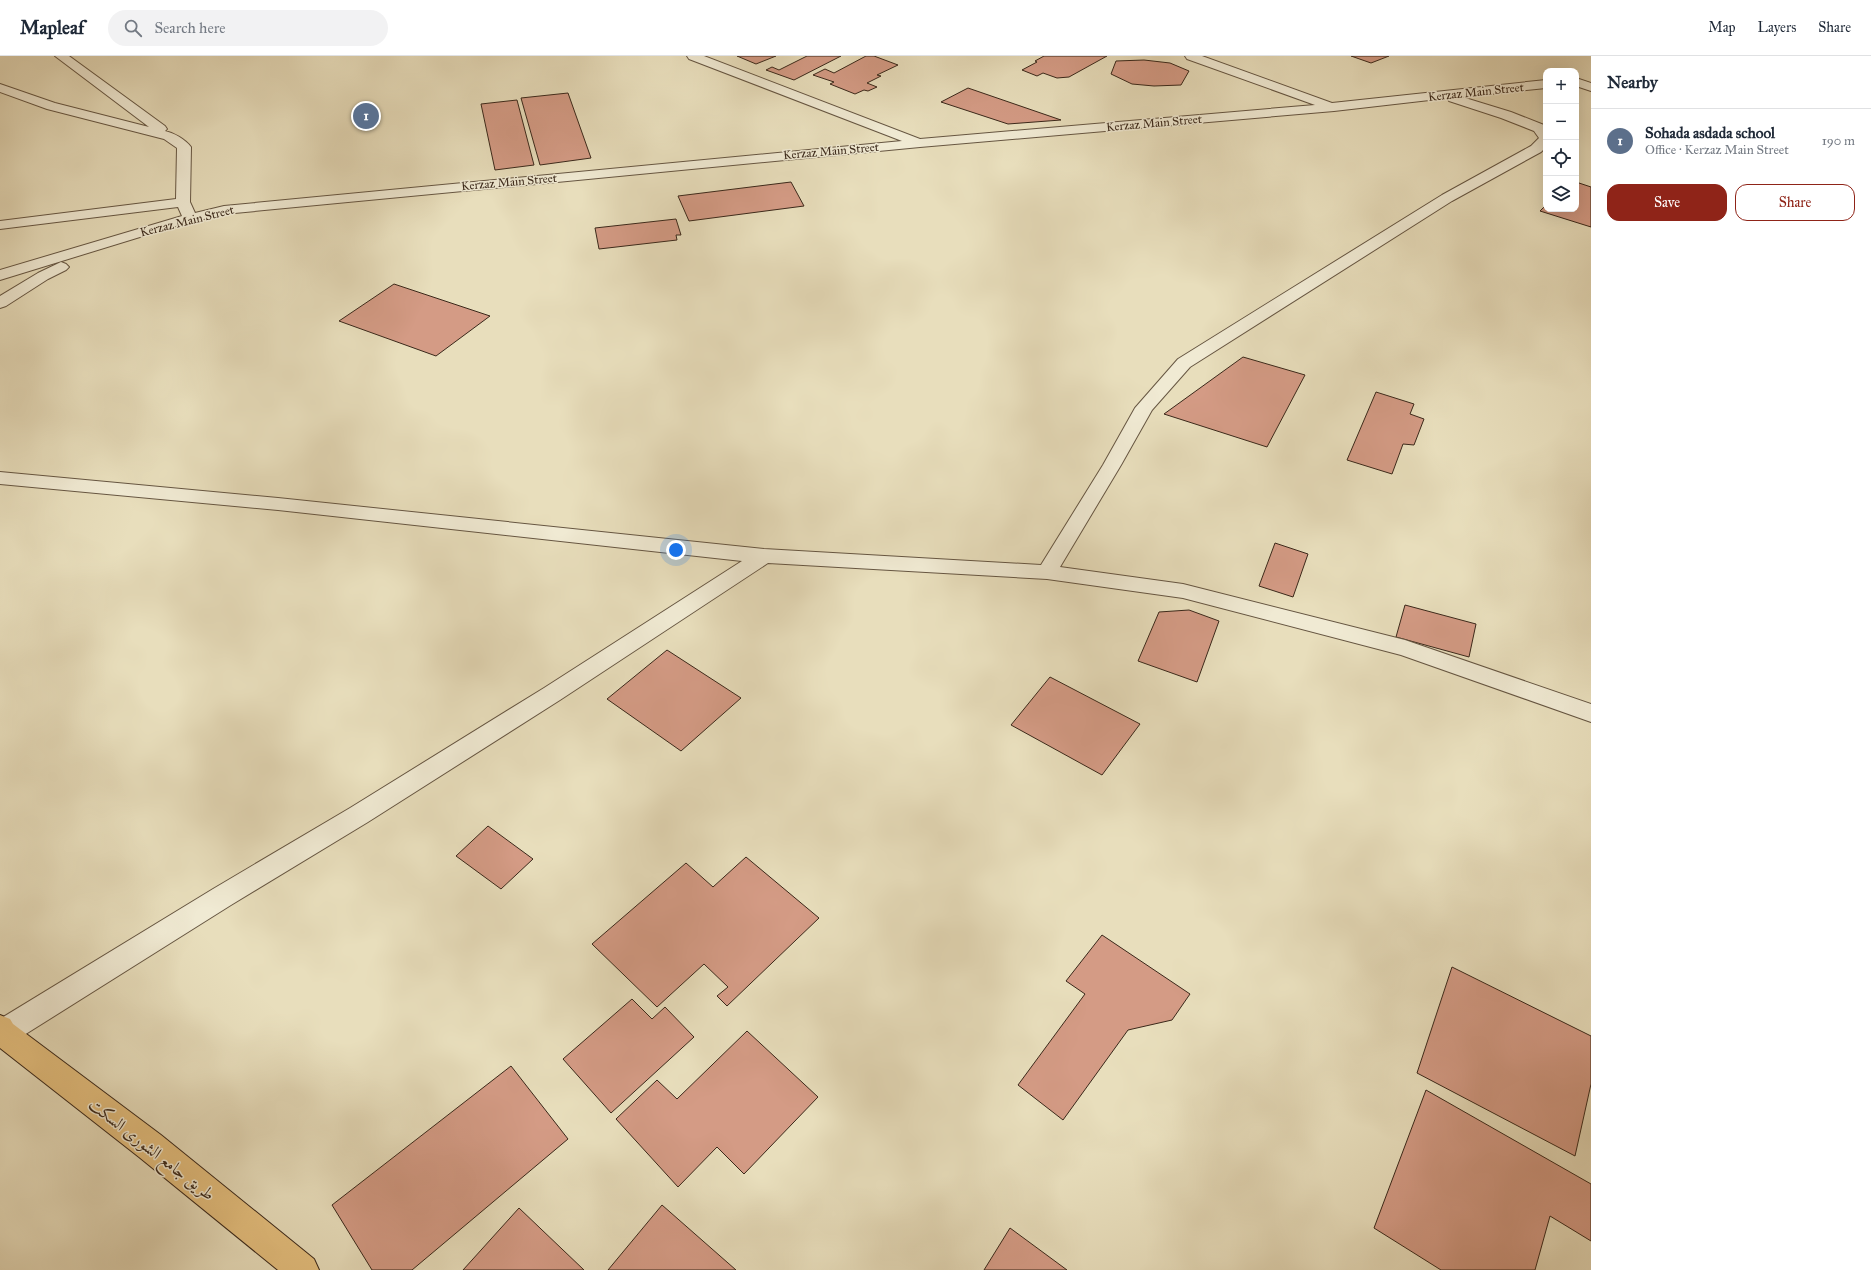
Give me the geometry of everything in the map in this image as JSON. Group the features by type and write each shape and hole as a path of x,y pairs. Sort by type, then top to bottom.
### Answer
{"main road":[{"name":"طريق جامع الشورى السكت","path":"2,1031 150,1146 303,1270"}],"street":[{"path":"61,56 184,147 183,202 190,218"},
{"path":"693,56 920,143"},
{"path":"1191,56 1334,107"},
{"path":"1579,80 1591,77"},
{"path":"1579,82 1591,87"},
{"name":"Kerzaz Main Street","path":"0,275 190,218 224,210 267,204 920,143 1334,107 1543,84"},
{"path":"0,88 51,106 169,136"},
{"path":"1047,572 1112,465 1144,408 1184,363 1447,198 1536,149 1546,139 1538,128 1506,115 1444,95"},
{"path":"0,225 183,202"},
{"name":"Kerzaz Main Street","path":"0,303 43,276 120,238"},
{"path":"0,478 278,504 764,556 1047,572 1183,591 1405,648 1591,713"},
{"path":"2,1031 359,815 538,703 764,556"}],"building":[{"path":"737,56 776,56 756,64"},
{"path":"807,56 841,56 794,80 766,70 772,67 779,70"},
{"path":"866,56 874,56 898,65 877,75 881,76 867,83 877,87 868,91 864,90 855,94 830,84 834,82 813,75 825,69 834,73"},
{"path":"1044,56 1107,56 1069,77 1057,78 1043,73 1037,76 1022,70 1037,62 1035,61"},
{"path":"1351,56 1389,56 1371,63"},
{"path":"1144,60 1170,63 1189,71 1181,85 1154,86 1132,84 1111,74 1116,61"},
{"path":"968,88 1061,120 1008,124 941,102"},
{"path":"568,93 591,158 540,165 521,98"},
{"path":"517,100 534,165 495,170 481,104"},
{"path":"791,182 804,206 689,221 678,196"},
{"path":"1579,183 1591,187 1591,227 1543,212 1579,212"},
{"path":"676,219 681,235 676,235 677,240 599,249 595,228"},
{"path":"394,284 490,316 436,356 339,321"},
{"path":"1243,357 1305,375 1267,447 1164,414"},
{"path":"1376,392 1414,404 1410,414 1424,419 1414,445 1403,444 1392,474 1347,460"},
{"path":"1275,543 1308,554 1293,597 1259,586"},
{"path":"1405,605 1476,624 1469,657 1396,637"},
{"path":"1189,610 1219,621 1197,682 1138,661 1159,612"},
{"path":"667,650 741,698 681,751 607,699"},
{"path":"1050,677 1140,724 1102,775 1011,725"},
{"path":"488,826 533,859 501,889 456,856"},
{"path":"746,857 819,918 727,1006 717,996 728,987 704,964 657,1007 592,944 686,863 713,887"},
{"path":"1102,935 1190,994 1172,1020 1128,1030 1063,1120 1018,1085 1085,994 1066,981"},
{"path":"1452,967 1591,1036 1591,1084 1575,1156 1417,1073"},
{"path":"632,999 652,1019 665,1007 694,1037 611,1113 563,1059"},
{"path":"747,1031 818,1097 744,1174 717,1147 678,1187 616,1119 657,1080 677,1099"},
{"path":"511,1066 568,1139 412,1270 372,1270 332,1205"},
{"path":"1426,1090 1591,1184 1591,1241 1550,1216 1535,1270 1441,1270 1374,1228"},
{"path":"662,1205 736,1270 608,1270"},
{"path":"519,1208 584,1270 463,1270"},
{"path":"1010,1228 1067,1270 984,1270"}],"place":[{"name":"Sohada asdada school","path":"366,116"}]}
